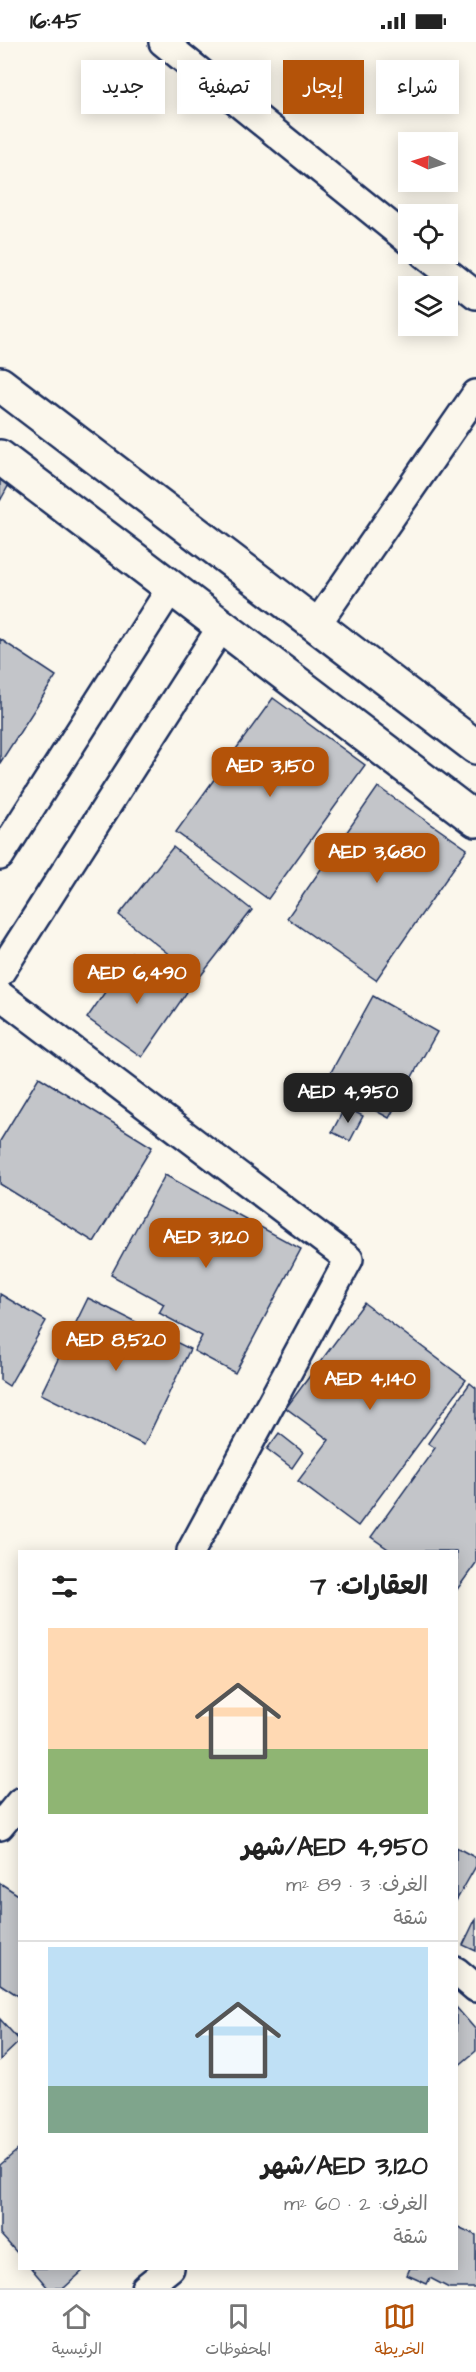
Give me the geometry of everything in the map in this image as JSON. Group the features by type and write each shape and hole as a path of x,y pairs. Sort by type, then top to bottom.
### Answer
{"main road":[{"path":"0,384 476,747"},
{"path":"0,458 476,820"}],"street":[{"path":"163,42 398,232"},
{"path":"437,264 476,295"},
{"path":"316,624 476,394"},
{"path":"0,855 171,588"},
{"path":"0,973 222,626"},
{"path":"0,995 349,1259 192,1550"},
{"path":"0,1826 18,1804"},
{"path":"458,1973 476,1988"},
{"path":"145,2288 168,2270"}],"building":[{"path":"0,472 12,479 0,501"},
{"path":"0,639 56,676 0,763"},
{"path":"273,698 365,765 268,899 176,832"},
{"path":"378,787 467,849 376,980 287,918"},
{"path":"173,847 252,910 199,978 119,915"},
{"path":"132,953 187,992 142,1057 87,1018"},
{"path":"373,996 437,1032 389,1118 325,1083"},
{"path":"39,1077 152,1147 94,1242 0,1184 0,1141"},
{"path":"345,1107 363,1116 350,1141 332,1132"},
{"path":"165,1175 301,1249 235,1373 194,1351 202,1336 159,1313 164,1304 111,1275"},
{"path":"0,1294 46,1321 9,1386 0,1380"},
{"path":"88,1298 190,1349 144,1445 41,1394"},
{"path":"364,1303 466,1380 358,1526 298,1481 329,1440 286,1408"},
{"path":"470,1383 476,1388 476,1563 458,1588 458,1550 390,1550 371,1537 435,1448 428,1443"},
{"path":"279,1433 303,1452 292,1468 267,1449"},
{"path":"458,1848 476,1858 476,1866 458,1898"},
{"path":"0,1883 18,1895 18,1996 0,1984"},
{"path":"476,1918 476,1951 463,1945"},
{"path":"458,2009 476,2030 476,2051 458,2066"},
{"path":"0,2019 18,2039 18,2043 0,2060"},
{"path":"18,2150 18,2254 0,2234 0,2165"},
{"path":"458,2227 476,2235 476,2288 449,2288 430,2278 427,2284 407,2275 409,2270 458,2270"},
{"path":"33,2270 84,2270 64,2288 48,2288"}]}
